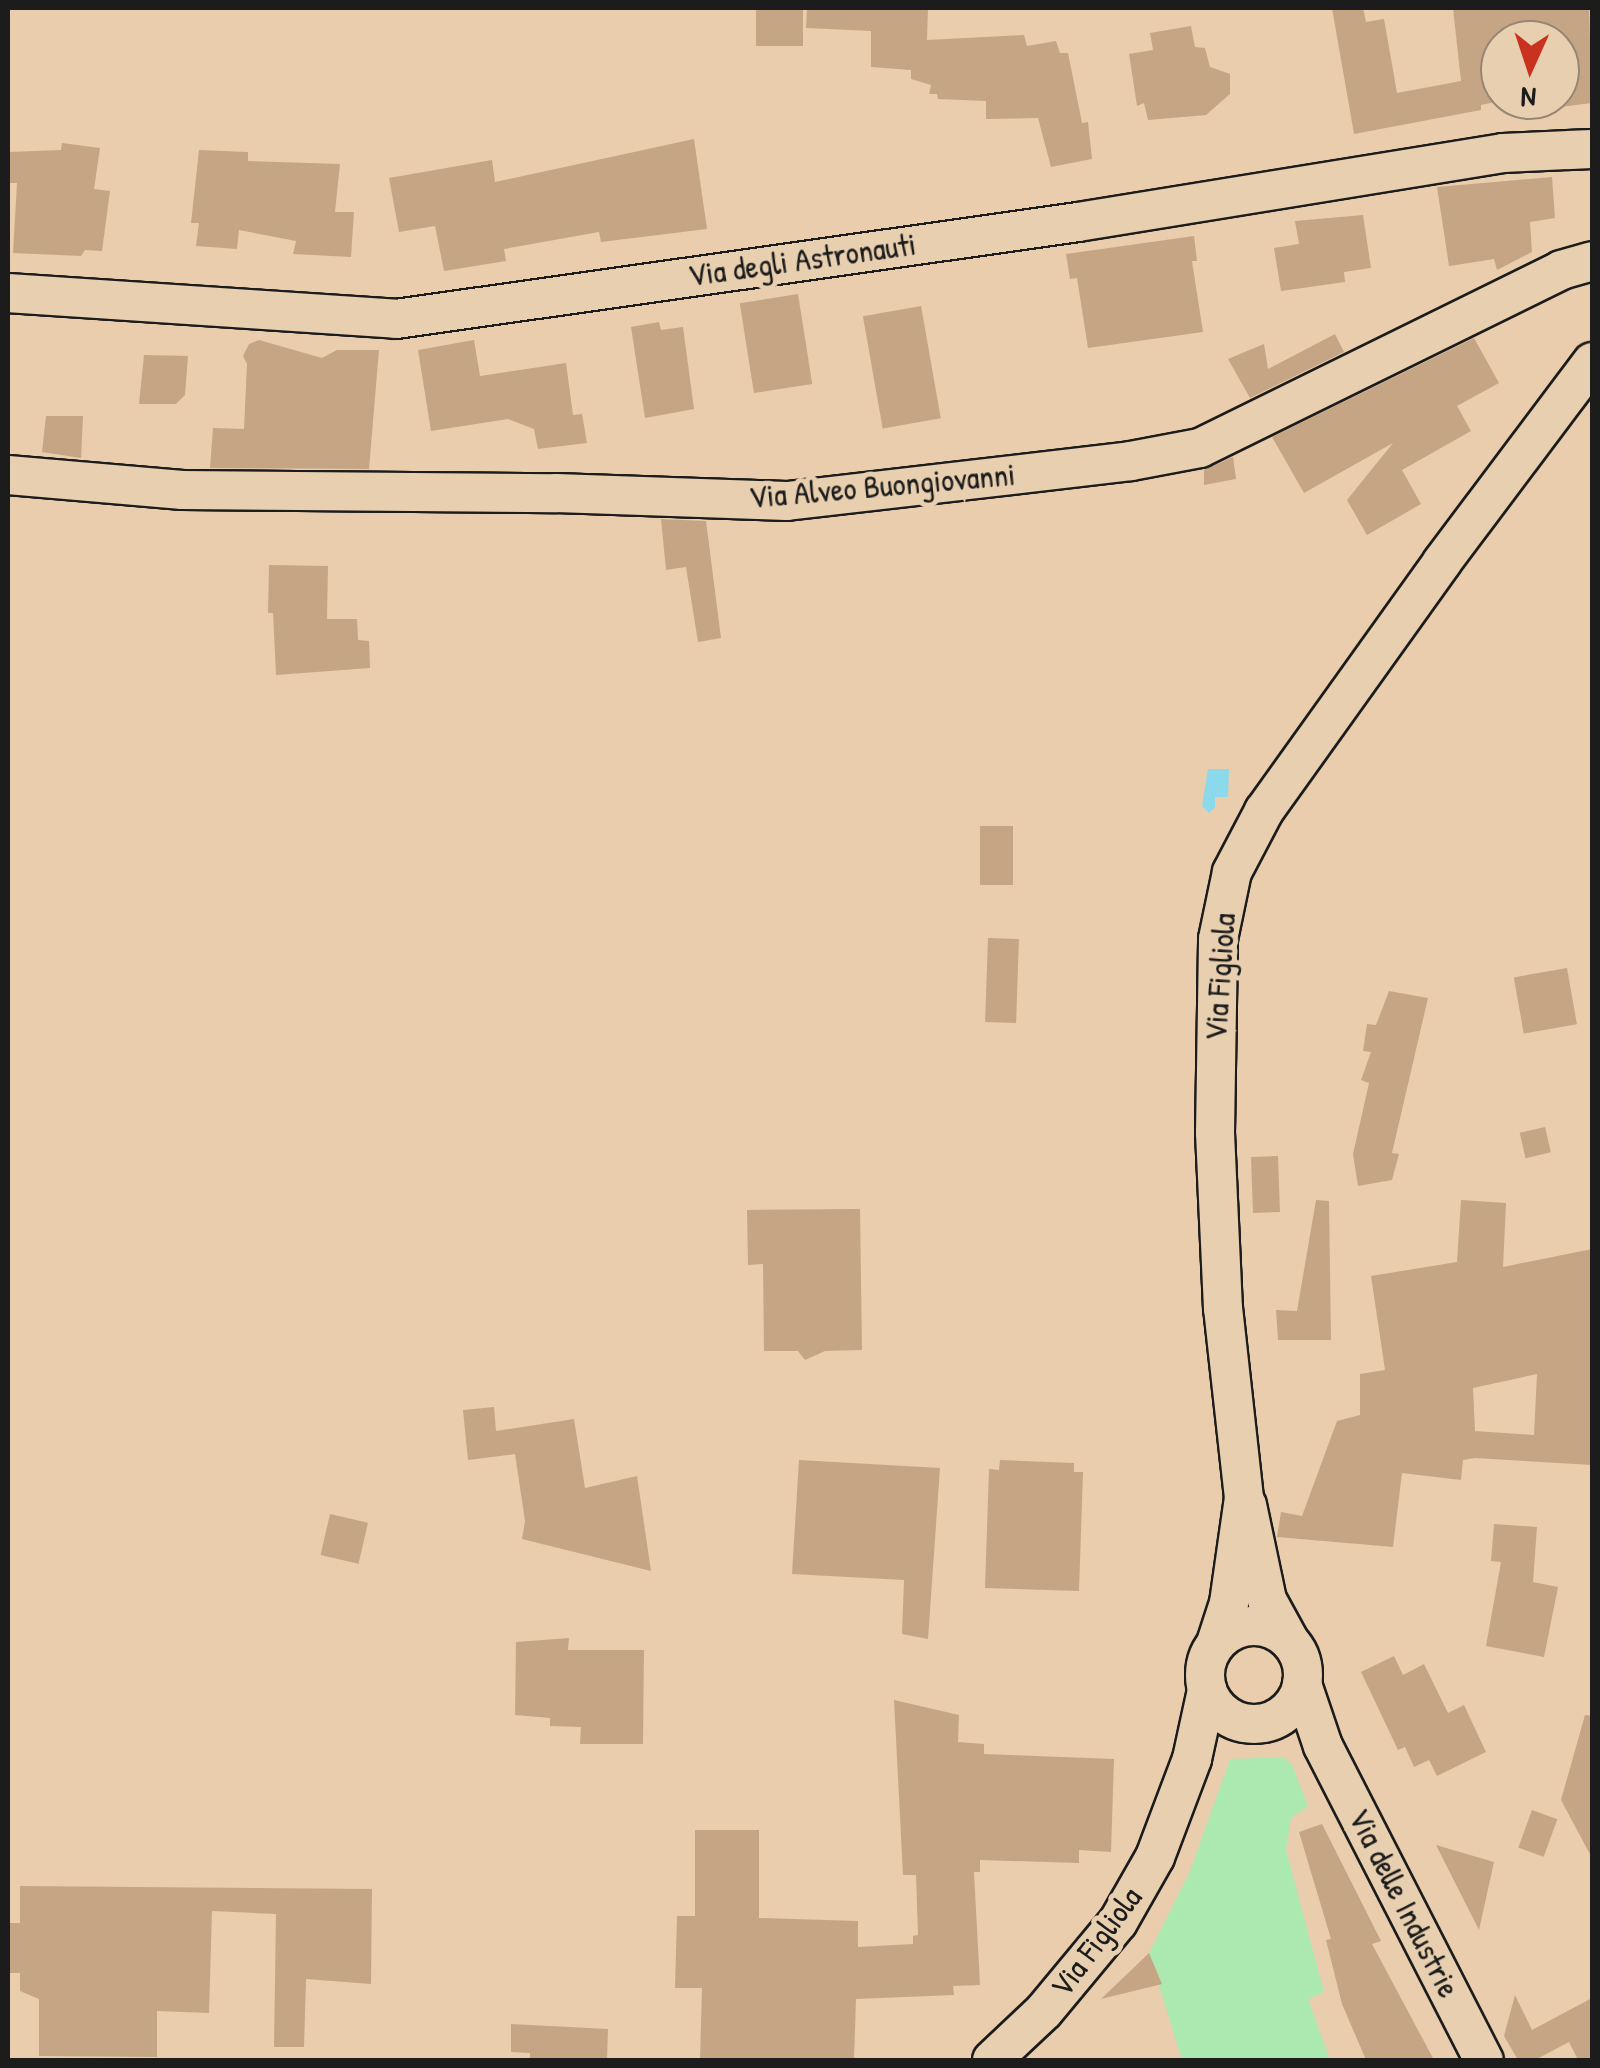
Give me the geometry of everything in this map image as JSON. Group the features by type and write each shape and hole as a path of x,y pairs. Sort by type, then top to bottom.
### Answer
{"street":[{"name":"Via degli Astronauti","path":"8,293 396,318 1078,222 1503,153 1592,149"},
{"name":"Via Alveo Buongiovanni","path":"8,475 182,490 556,492 788,500 1131,461 1200,448 1560,270 1592,260"},
{"name":"Via Figliola","path":"1216,1643 1230,1603 1244,1498 1222,1309 1215,1133 1218,940 1232,872 1264,811 1442,562 1592,362"},
{"name":"Via delle Industrie","path":"1244,1498 1266,1600 1298,1653 1302,1684 1323,1746 1484,2060"},
{"path":"1289,1640 1261,1626 1244,1626 1216,1643 1208,1657 1206,1690 1214,1706 1323,1746"},
{"path":"1192,1759 1258,1721 1288,1711 1302,1684"},
{"name":"Via Figliola","path":"992,2060 1044,2010 1118,1922 1155,1858 1192,1759 1206,1690"}],"green space":[{"path":"1283,1757 1292,1765 1308,1806 1291,1818 1286,1850 1324,1992 1308,1999 1330,2060 1182,2060 1149,1953 1190,1871 1230,1759"}],"water":[{"path":"1208,769 1229,769 1228,797 1215,797 1215,807 1209,813 1202,806"}],"building":[{"path":"756,8 803,8 803,46 756,46"},
{"path":"807,8 928,8 927,40 1024,35 1027,46 1056,41 1060,53 1068,53 1082,123 1088,122 1092,159 1051,167 1038,118 986,119 986,101 938,99 937,94 929,94 931,85 911,79 911,70 871,67 871,31 806,28"},
{"path":"1332,8 1363,8 1366,22 1384,19 1397,93 1461,81 1453,8 1589,8 1592,103 1580,104 1580,20 1480,20 1480,110 1354,134"},
{"path":"1191,26 1195,47 1205,48 1210,67 1230,74 1230,94 1206,115 1148,120 1144,103 1137,106 1129,54 1153,50 1150,33"},
{"path":"694,139 707,229 601,242 599,232 504,249 506,261 444,271 435,226 399,232 389,178 492,160 495,182"},
{"path":"62,143 100,148 94,189 110,191 102,251 85,250 81,256 13,253 17,183 8,183 8,152 61,150"},
{"path":"199,150 248,152 248,161 340,164 335,212 354,212 351,257 293,254 296,241 239,230 237,249 196,246 199,223 191,223"},
{"path":"1552,177 1555,218 1530,222 1532,252 1497,270 1494,259 1449,266 1437,187"},
{"path":"1363,215 1371,268 1344,272 1345,282 1281,291 1274,248 1299,244 1295,221"},
{"path":"1194,236 1197,261 1192,261 1203,332 1088,348 1077,278 1070,279 1066,254"},
{"path":"798,294 812,384 754,393 740,303"},
{"path":"921,306 941,418 883,429 863,316"},
{"path":"659,322 661,330 683,327 694,409 645,418 631,327"},
{"path":"1335,334 1344,352 1250,398 1228,359 1264,344 1268,369"},
{"path":"1474,338 1499,383 1457,406 1471,431 1402,470 1421,504 1367,535 1347,500 1393,443 1304,493 1272,437"},
{"path":"259,340 322,358 337,350 379,350 369,469 210,468 213,428 244,429 247,364 243,356 249,344"},
{"path":"474,340 480,376 566,363 573,415 582,414 587,443 538,449 534,429 508,419 431,431 418,350"},
{"path":"144,355 188,356 185,395 176,404 139,404"},
{"path":"46,416 83,416 81,458 42,452"},
{"path":"1233,457 1236,479 1204,485 1204,470"},
{"path":"661,519 706,521 721,638 698,642 686,567 666,570"},
{"path":"269,565 328,566 327,619 357,619 358,640 369,641 370,668 276,675 273,613 268,613"},
{"path":"980,826 1013,826 1013,885 980,885"},
{"path":"988,938 1019,939 1016,1023 985,1022"},
{"path":"1567,968 1577,1024 1524,1034 1514,977"},
{"path":"1389,991 1428,998 1392,1153 1399,1154 1392,1180 1358,1186 1353,1154 1369,1083 1361,1080 1371,1052 1363,1051 1367,1024 1376,1025"},
{"path":"1545,1127 1551,1152 1526,1158 1520,1133"},
{"path":"1278,1156 1280,1212 1253,1213 1251,1157"},
{"path":"1316,1200 1329,1201 1331,1340 1278,1340 1276,1310 1297,1311"},
{"path":"1461,1200 1506,1203 1503,1267 1592,1249 1592,1465 1475,1458 1463,1460 1461,1480 1402,1473 1393,1547 1277,1537 1281,1512 1302,1516 1337,1421 1360,1415 1360,1374 1385,1370 1371,1276 1457,1262","holes":["1537,1374 1534,1435 1475,1431 1473,1388"]},
{"path":"860,1209 862,1350 825,1351 805,1360 798,1351 764,1351 763,1264 748,1265 747,1210"},
{"path":"494,1407 496,1431 574,1419 585,1488 637,1476 651,1571 522,1539 525,1521 515,1454 468,1460 463,1410"},
{"path":"799,1460 940,1468 928,1639 902,1634 904,1580 792,1574"},
{"path":"1000,1460 1074,1463 1074,1472 1083,1472 1079,1591 985,1588 989,1469 999,1470"},
{"path":"330,1514 368,1523 359,1564 321,1555"},
{"path":"1494,1524 1537,1527 1533,1582 1558,1587 1544,1657 1486,1646 1501,1562 1491,1561"},
{"path":"569,1638 568,1650 644,1650 643,1744 580,1744 581,1727 550,1726 550,1718 515,1715 516,1642"},
{"path":"1394,1656 1403,1675 1424,1664 1448,1713 1464,1705 1486,1752 1437,1776 1429,1760 1414,1767 1405,1747 1398,1750 1361,1672"},
{"path":"894,1700 959,1715 958,1742 984,1744 984,1754 1114,1759 1111,1852 1079,1850 1079,1863 980,1860 980,1872 974,1872 980,1985 953,1986 954,1995 856,1999 854,2060 700,2060 702,1988 675,1988 677,1916 695,1916 695,1830 759,1830 759,1918 858,1921 858,1947 913,1944 913,1936 918,1935 916,1875 903,1875"},
{"path":"1585,1715 1592,1716 1592,1858 1561,1800"},
{"path":"1532,1810 1557,1819 1544,1857 1518,1848"},
{"path":"1322,1824 1381,1941 1372,1944 1434,2060 1366,2060 1342,2004 1326,1940 1331,1939 1299,1832"},
{"path":"1436,1845 1494,1862 1479,1930"},
{"path":"20,1886 372,1889 371,1984 306,1979 304,2047 274,2047 276,1914 212,1911 209,2013 157,2011 157,2057 39,2056 39,1999 20,1991 20,1973 8,1973 8,1923 20,1923"},
{"path":"1149,1953 1162,1984 1101,1999"},
{"path":"1515,1995 1532,2030 1592,1998 1592,2060 1578,2060 1569,2042 1535,2060 1518,2060 1504,2036"},
{"path":"511,2024 608,2029 607,2060 530,2060 530,2053 511,2052"}]}
